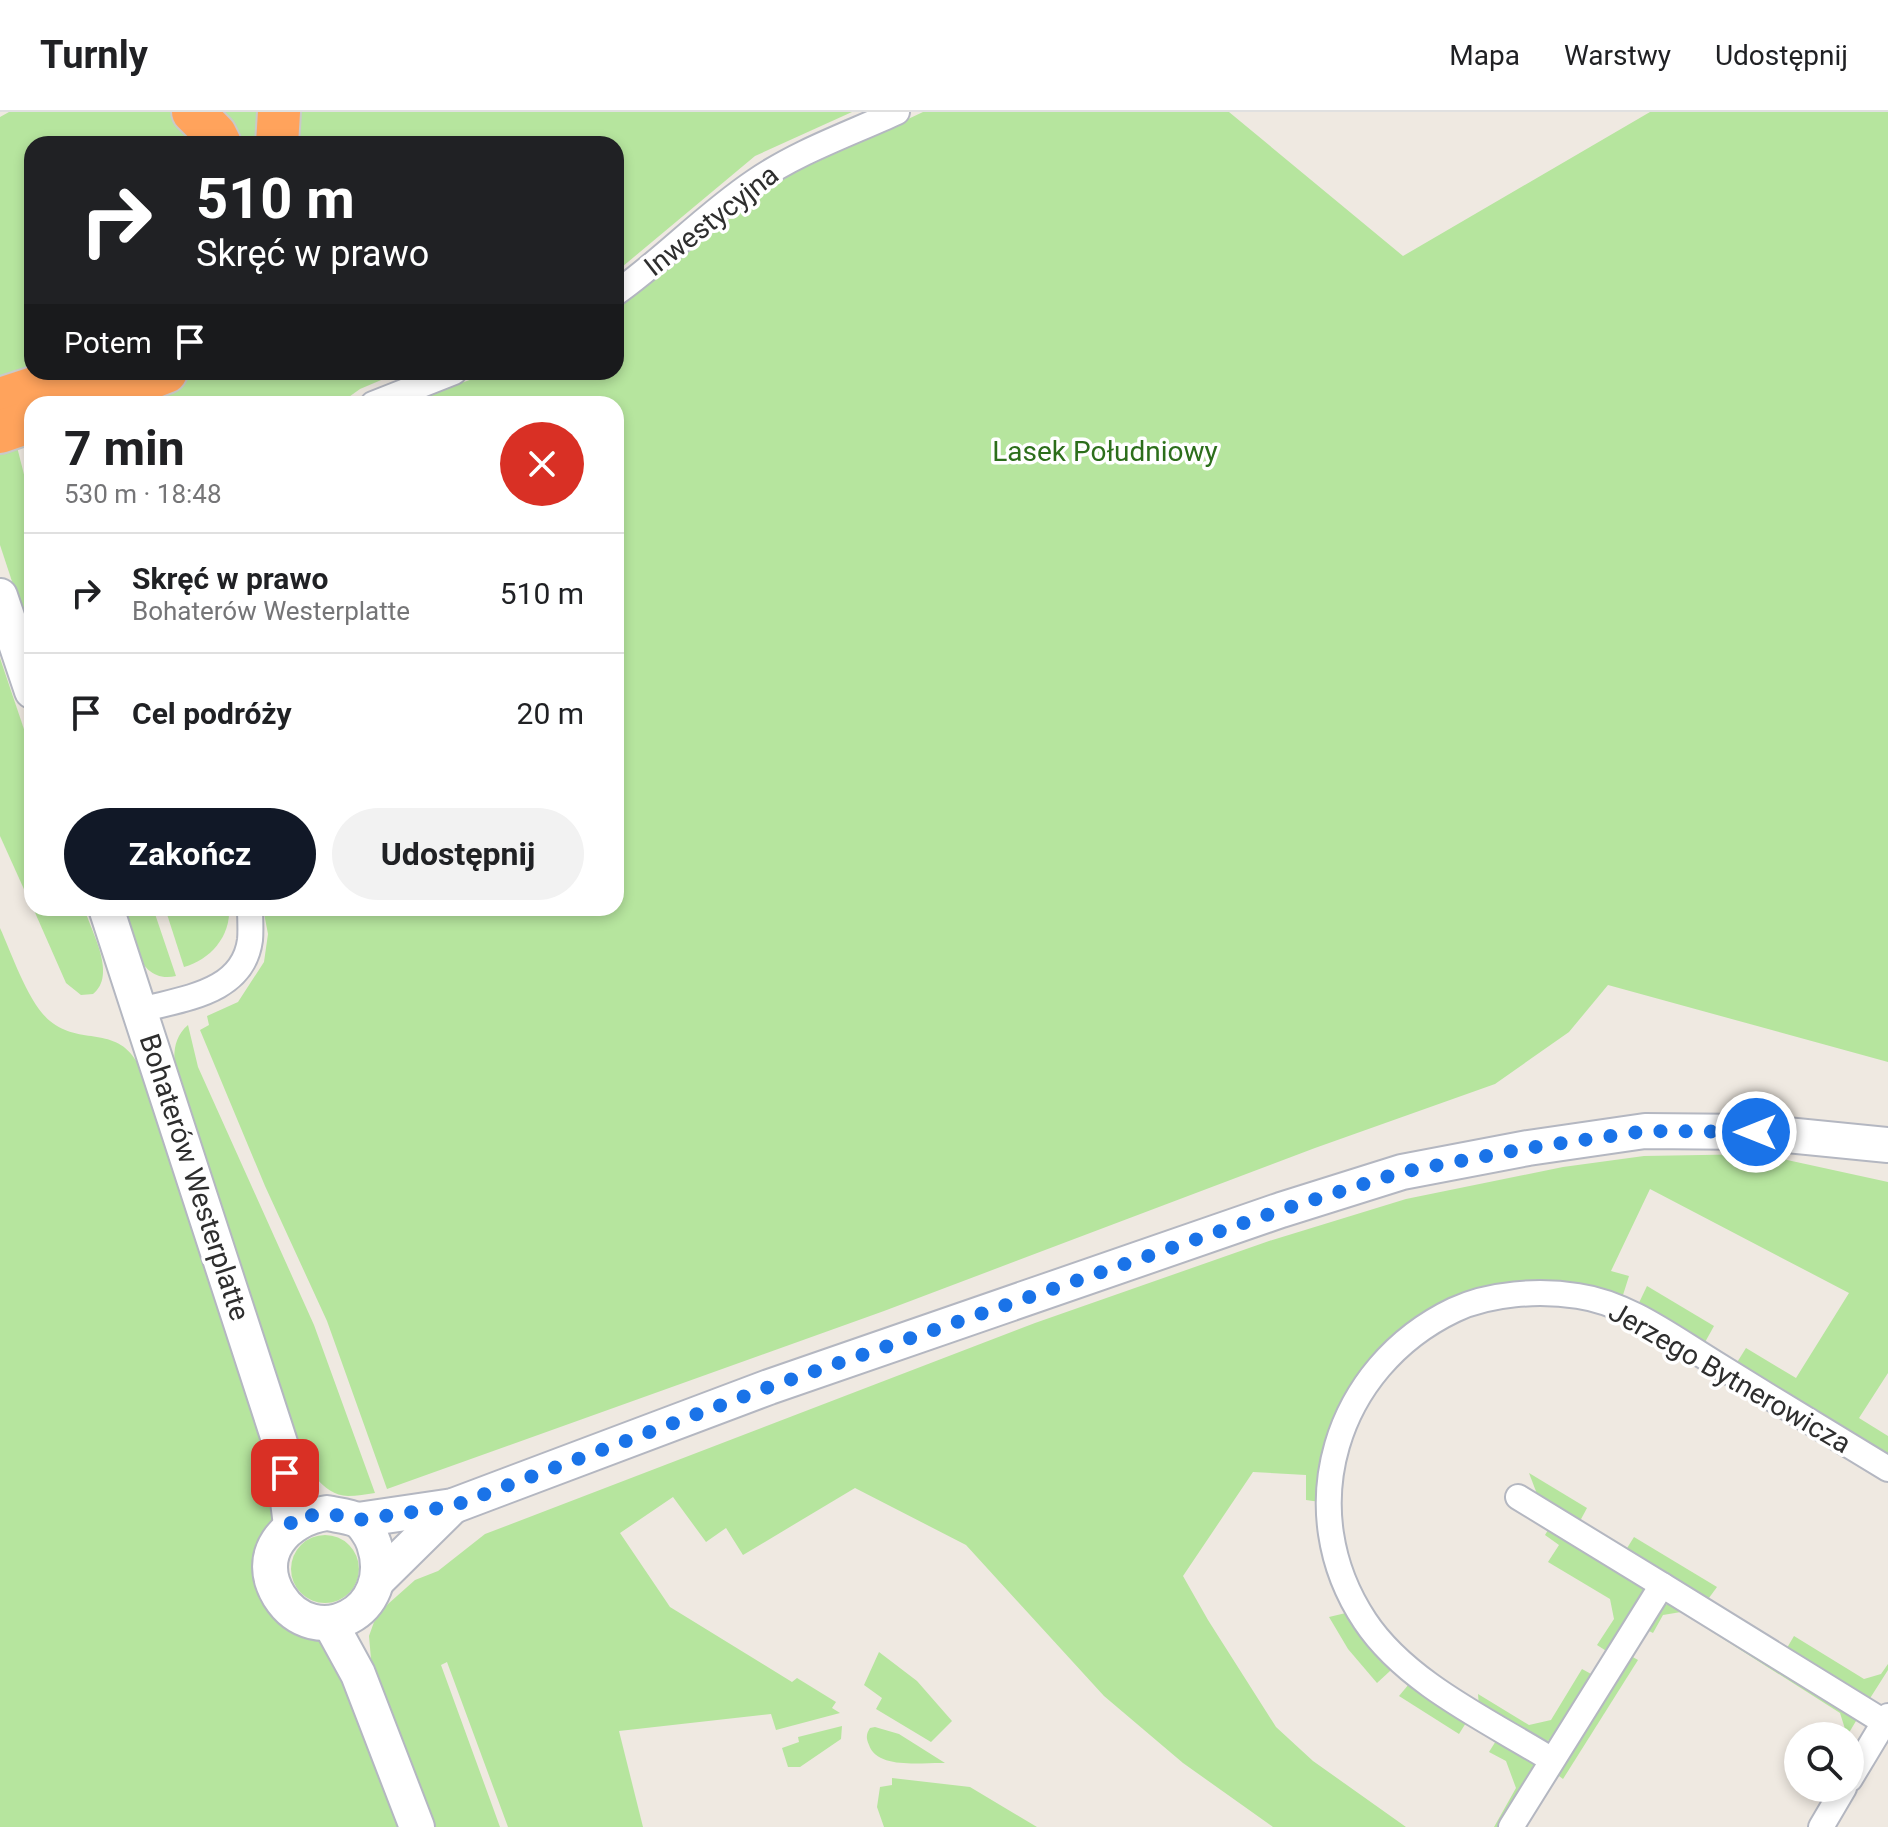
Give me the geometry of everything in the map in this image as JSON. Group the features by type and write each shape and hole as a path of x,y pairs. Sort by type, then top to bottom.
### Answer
{"highway":[{"path":"193,112 216,136"},
{"path":"278,136 279,112"},
{"path":"0,399 58,380"},
{"path":"104,396 146,380"},
{"path":"0,432 24,424"}],"main road":[{"path":"0,596 24,667"},
{"name":"Bohaterów Westerplatte","path":"109,916 281,1446 291,1525"},
{"path":"343,1517 373,1538 380,1560 379,1579 373,1596 342,1619 313,1622 297,1615 284,1604 275,1589 271,1573 272,1555 279,1539 291,1525 308,1516 343,1517 453,1506 784,1382 1281,1210 1402,1172 1528,1148 1645,1131 1756,1132 1888,1145"},
{"name":"Bohaterów Westerplatte","path":"281,1446 343,1517"},
{"path":"379,1579 453,1506"},
{"path":"342,1619 358,1674 417,1827"}],"street":[{"name":"Inwestycyjna","path":"624,287 759,178 897,112"},
{"path":"393,396 434,380"},
{"path":"141,1010 208,991 230,980 241,968 250,941 250,916"},
{"name":"Jerzego Bytnerowicza","path":"1552,1760 1414,1675 1379,1641 1348,1592 1338,1564 1327,1508 1332,1464 1348,1417 1374,1373 1391,1353 1455,1309 1498,1297 1538,1294 1580,1296 1641,1319 1888,1469"},
{"path":"1518,1497 1886,1719 1864,1756"},
{"path":"1511,1827 1662,1585"},
{"path":"1821,1827 1836,1802"}],"green space":[{"path":"9,112 176,112 197,136 24,136 24,374 0,381 0,117"},
{"path":"206,112 269,112 268,136 225,136"},
{"path":"291,112 852,112 755,156 624,265 624,136 289,136"},
{"name":"Lasek Południowy","path":"923,112 1229,112 1403,256 1650,112 1888,112 1888,1062 1608,985 1569,1032 1495,1084 1315,1148 884,1311 387,1489 327,1321 265,1186 200,1030 209,1025 207,1016 238,1002 264,962 268,934 265,916 624,916 624,396 423,396 470,380 624,380 624,301 776,181"},
{"path":"171,380 381,380 350,396 132,396"},
{"path":"15,439 24,474 24,618 0,545 0,444"},
{"path":"0,658 24,729 24,889 0,836"},
{"path":"37,916 87,916 103,965 100,986 93,994 81,995 66,983"},
{"path":"124,916 156,916 176,976 163,977 153,973 144,965 132,943"},
{"path":"168,916 229,916 222,937 210,953 184,967"},
{"path":"0,928 28,991 50,1021 74,1033 108,1039 128,1051 137,1062 261,1423 276,1519 261,1544 320,1638 352,1682 408,1827 0,1827"},
{"path":"188,1025 198,1067 314,1325 375,1493 348,1496 330,1491 315,1477 294,1443 230,1232 175,1067 176,1044"},
{"path":"1759,1154 1888,1182 1888,1373 1859,1418 1888,1436 1888,1461 1736,1364 1746,1348 1796,1378 1849,1293 1650,1189 1611,1271 1629,1276 1623,1295 1619,1298 1570,1283 1548,1283 1393,1339 1320,1502 1306,1500 1306,1475 1253,1472 1183,1576 1276,1727 1313,1761 1406,1827 1273,1827 1183,1763 1104,1696 966,1545 855,1488 743,1555 726,1528 706,1542 673,1497 620,1533 670,1607 792,1682 797,1678 836,1702 832,1708 840,1713 776,1730 771,1714 619,1731 643,1827 508,1827 447,1662 441,1665 500,1827 433,1827 371,1659 369,1636 374,1622 388,1604 415,1580 438,1571 485,1534 1035,1323 1269,1241 1406,1199 1563,1167 1644,1156"},
{"path":"1647,1286 1714,1326 1704,1344 1637,1307"},
{"path":"1529,1473 1587,1508 1580,1521 1537,1494"},
{"path":"1551,1525 1643,1584 1645,1591 1611,1654 1597,1645 1614,1619 1610,1599 1548,1562 1559,1545 1545,1535"},
{"path":"318,1535 332,1535 344,1540 354,1550 359,1569 354,1588 344,1598 332,1603 318,1603 306,1598 296,1588 291,1576 291,1562 296,1550 306,1540"},
{"path":"1634,1537 1717,1587 1706,1602 1624,1553"},
{"path":"1674,1604 1859,1716 1855,1722 1843,1722 1840,1713 1681,1612 1663,1615 1653,1633 1643,1628 1659,1607"},
{"path":"1350,1612 1391,1665 1390,1671 1377,1683 1348,1649 1329,1617"},
{"path":"1794,1636 1864,1679 1881,1674 1888,1664 1888,1670 1867,1703 1784,1653"},
{"path":"879,1652 917,1681 952,1721 931,1742 876,1709 882,1698 864,1685"},
{"path":"1631,1656 1638,1660 1563,1779 1555,1773"},
{"path":"1582,1669 1593,1675 1553,1739 1544,1742 1479,1707 1478,1694 1529,1725 1551,1720"},
{"path":"1409,1684 1469,1718 1459,1734 1399,1696"},
{"path":"842,1726 841,1739 800,1767 788,1767 782,1748 799,1742 798,1737"},
{"path":"870,1728 899,1734 945,1763 902,1763 881,1758 874,1753 867,1740"},
{"path":"1499,1736 1535,1762 1536,1773 1503,1827 1494,1827 1516,1788 1506,1761 1489,1752"},
{"path":"892,1778 970,1787 1037,1827 884,1827 877,1807 880,1787 892,1785"}],"route":[{"path":"285,1473 291,1525 308,1516 327,1513 358,1520 453,1506 769,1387 1281,1210 1402,1172 1528,1148 1645,1131 1756,1132"}]}
